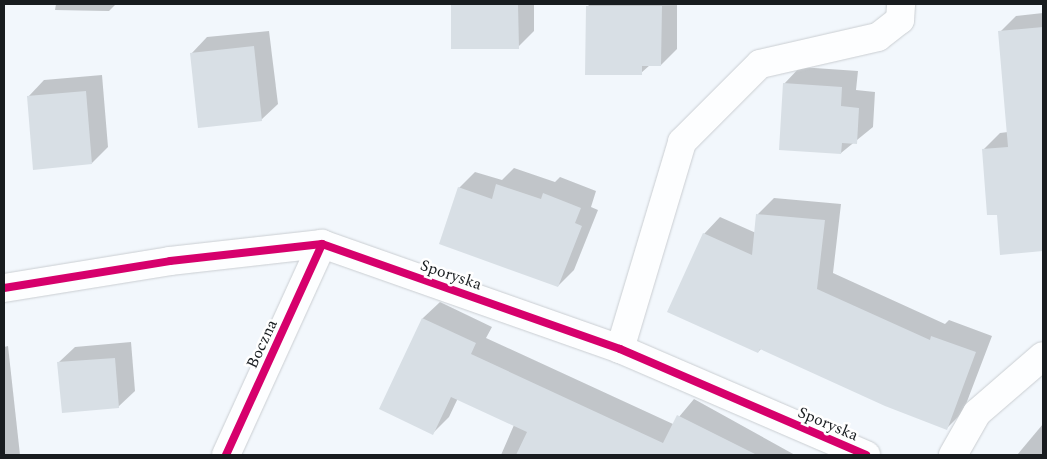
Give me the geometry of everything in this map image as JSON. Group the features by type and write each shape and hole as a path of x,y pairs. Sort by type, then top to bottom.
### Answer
{"street":[{"path":"620,349 682,142 760,64 878,36 900,20 901,4"},
{"name":"Sporyska","path":"4,288 170,261 322,244 620,349 866,455"},
{"name":"Boczna","path":"226,455 322,244"},
{"path":"952,455 977,413 1043,356"}],"building":[{"path":"451,4 518,4 519,49 451,49"},
{"path":"586,6 662,6 661,66 642,66 642,75 585,75"},
{"path":"1043,27 1043,251 1000,255 997,215 987,215 982,149 1008,147 998,31"},
{"path":"254,46 262,121 198,128 190,53"},
{"path":"783,83 842,87 841,106 859,108 857,144 842,143 841,154 779,150"},
{"path":"86,91 92,164 33,170 27,96"},
{"path":"496,184 541,199 543,193 581,208 575,223 582,226 558,287 439,244 458,187 492,199"},
{"path":"756,214 825,220 817,289 930,340 931,336 976,352 947,430 885,406 760,349 758,353 667,312 703,233 752,255"},
{"path":"422,318 476,343 471,354 663,443 677,415 757,455 516,455 527,432 451,397 433,435 379,409"},
{"path":"115,358 119,408 62,413 57,362"}],"cycle path":[{"path":"4,288 170,261 322,244 620,349 866,455"},
{"path":"226,455 322,244"}]}
